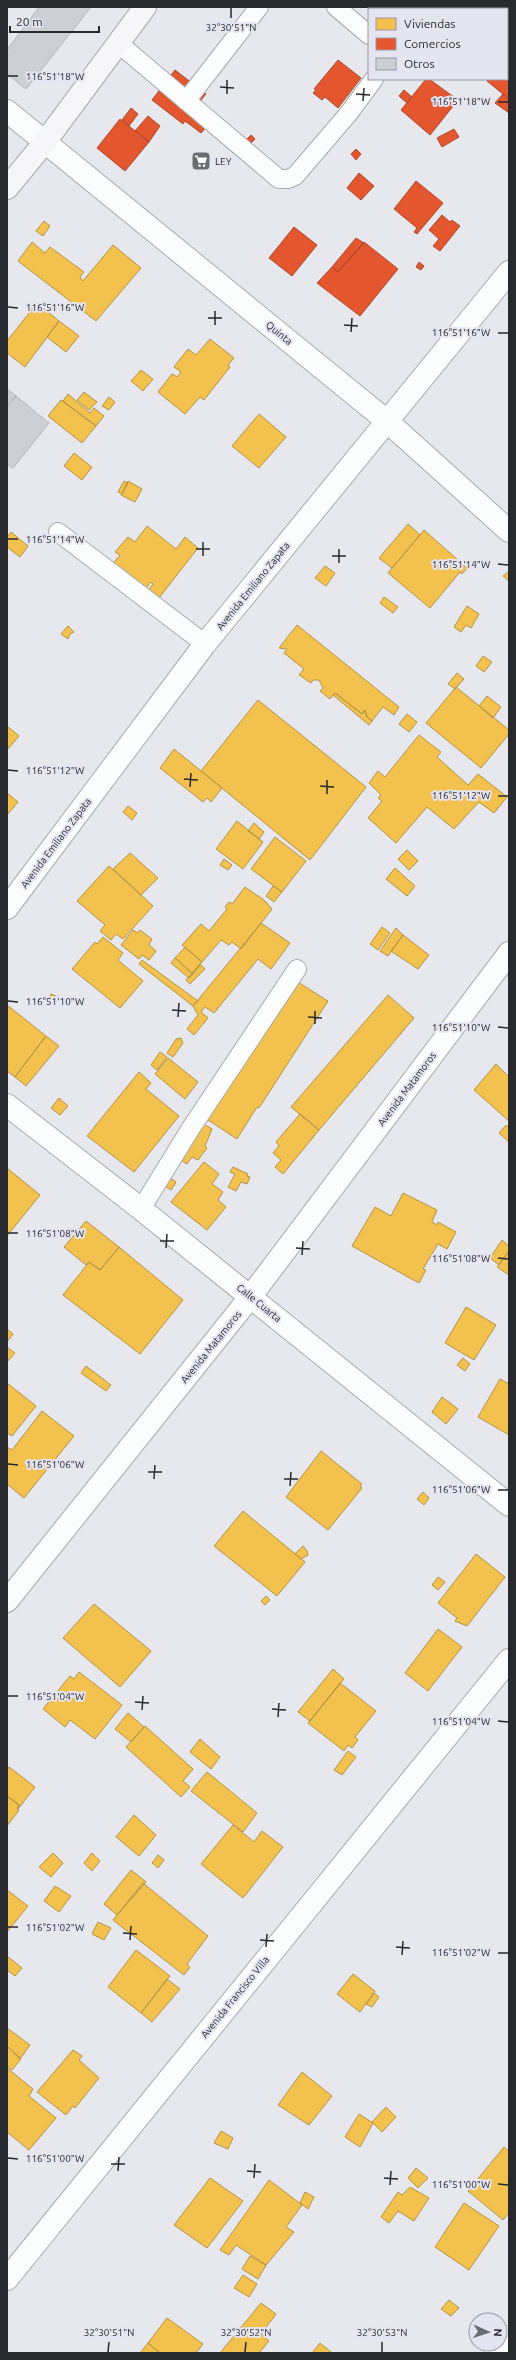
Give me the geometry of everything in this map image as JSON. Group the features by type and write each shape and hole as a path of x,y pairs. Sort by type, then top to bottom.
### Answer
{"main road":[{"path":"7,188 44,142 145,7"}],"street":[{"name":"Quinta","path":"7,111 388,422 509,531"},
{"name":"Avenida Emiliano Zapata","path":"7,908 206,644 509,272"},
{"name":"Avenida Matamoros","path":"7,1601 251,1296 509,953"},
{"name":"Calle Cuarta","path":"7,1105 142,1209 509,1505"},
{"name":"Avenida Francisco Villa","path":"7,2279 509,1660"},
{"path":"495,2353 509,2337"}],"lane":[{"path":"186,101 259,7"},
{"path":"336,7 368,34"},
{"path":"118,43 279,179 288,179 295,176 349,113 373,80"},
{"path":"58,532 206,644"},
{"path":"142,1209 191,1128 297,969"}],"building: Viviendas":[{"path":"44,221 50,226 43,236 36,231"},
{"path":"32,242 45,253 50,247 84,272 80,277 83,281 113,245 141,268 96,321 18,261"},
{"path":"37,303 59,321 25,367 7,353 7,341"},
{"path":"59,321 79,336 66,352 47,337"},
{"path":"210,339 234,358 228,365 230,367 204,400 200,397 185,414 158,392 172,374 177,377 181,372 174,367 188,349 196,355"},
{"path":"141,370 153,379 143,391 131,381"},
{"path":"84,392 97,402 89,410 77,400"},
{"path":"68,394 90,413 94,408 104,416 96,426 63,401"},
{"path":"109,397 115,402 109,410 102,406"},
{"path":"61,400 96,426 82,443 48,416"},
{"path":"259,414 286,437 259,468 232,446"},
{"path":"74,453 92,467 82,480 64,466"},
{"path":"124,481 128,483 122,494 118,492"},
{"path":"128,481 142,489 135,502 121,495"},
{"path":"408,524 420,535 392,568 379,558"},
{"path":"147,526 176,549 185,537 198,548 155,603 145,595 153,584 151,582 143,592 111,566 120,555 115,552 128,537 135,542"},
{"path":"424,530 467,568 462,574 460,572 430,608 388,573"},
{"path":"11,532 28,546 20,557 7,547 7,537"},
{"path":"325,566 335,573 326,586 315,578"},
{"path":"508,572 509,573 509,581 503,576"},
{"path":"384,597 398,607 393,613 380,603"},
{"path":"467,606 479,614 471,628 466,625 461,632 454,627"},
{"path":"297,625 399,707 394,715 383,707 372,721 367,717 365,710 362,714 335,693 330,699 320,691 323,688 319,680 313,680 311,683 299,675 304,669 284,653 287,649 279,648"},
{"path":"68,626 74,632 70,634 68,639 61,634"},
{"path":"483,656 492,662 484,672 476,666"},
{"path":"457,673 464,679 455,689 448,684"},
{"path":"456,687 509,730 509,734 481,768 426,723"},
{"path":"335,693 362,714 365,710 367,717 372,721 369,725 333,695"},
{"path":"487,696 501,707 493,718 479,706"},
{"path":"258,700 366,787 310,860 201,771"},
{"path":"407,714 417,722 409,732 399,724"},
{"path":"7,726 19,736 7,750"},
{"path":"419,735 441,752 437,757 468,785 478,774 507,797 494,813 479,802 454,829 427,807 396,843 368,818 382,801 378,798 381,795 369,783 378,771 385,777"},
{"path":"174,749 222,788 211,802 207,798 203,802 160,768"},
{"path":"7,793 18,802 7,815"},
{"path":"128,806 137,813 132,820 123,812"},
{"path":"237,821 263,842 243,869 216,849"},
{"path":"254,823 264,832 259,839 248,831"},
{"path":"275,837 306,861 282,892 251,869"},
{"path":"407,850 418,861 409,870 398,859"},
{"path":"130,853 158,878 141,895 113,869"},
{"path":"224,859 232,865 228,870 220,865"},
{"path":"109,866 153,906 123,939 116,934 111,940 100,931 105,925 77,901"},
{"path":"395,868 415,886 407,896 386,879"},
{"path":"273,886 282,892 274,902 266,896"},
{"path":"245,887 264,900 272,909 241,949 232,942 229,945 221,940 202,962 182,945 201,924 209,931 227,909 225,907 229,902 232,904"},
{"path":"261,923 290,943 271,969 258,959 214,1013 205,1007 201,1012 208,1018 194,1035 187,1029 198,1015 193,1006"},
{"path":"382,927 390,933 378,950 370,944"},
{"path":"396,928 403,935 388,956 380,951"},
{"path":"133,930 138,933 140,930 152,939 149,945 156,951 149,960 142,955 139,959 121,945"},
{"path":"403,935 429,955 418,969 391,951"},
{"path":"103,937 123,953 118,960 143,981 120,1008 72,969 95,942 97,944"},
{"path":"185,947 202,962 193,974 175,958"},
{"path":"175,958 193,974 189,978 171,963"},
{"path":"142,960 198,1001 193,1006 139,964"},
{"path":"200,964 205,969 190,984 186,980"},
{"path":"293,979 328,1001 259,1108 257,1107 237,1139 205,1118"},
{"path":"51,994 56,996 50,1004 46,1001"},
{"path":"388,995 414,1018 319,1130 291,1107"},
{"path":"7,1005 46,1036 15,1077 7,1071"},
{"path":"46,1036 59,1046 26,1086 15,1077"},
{"path":"181,1038 183,1043 173,1057 167,1053 176,1039"},
{"path":"160,1052 167,1057 157,1070 151,1065"},
{"path":"168,1058 198,1082 185,1099 155,1074"},
{"path":"496,1064 509,1077 509,1121 474,1090"},
{"path":"139,1072 151,1083 146,1089 179,1116 134,1172 87,1136"},
{"path":"59,1098 68,1106 60,1115 51,1108"},
{"path":"300,1114 319,1130 283,1174 275,1167 281,1160 273,1153 279,1146 276,1142"},
{"path":"202,1123 212,1129 205,1146 207,1148 198,1160 192,1157 187,1164 179,1159"},
{"path":"506,1125 509,1128 509,1142 499,1133"},
{"path":"204,1162 219,1174 212,1184 223,1192 218,1200 226,1207 207,1230 171,1202"},
{"path":"233,1167 248,1174 247,1176 250,1177 247,1184 241,1182 236,1191 228,1187 235,1174 230,1172"},
{"path":"7,1168 40,1195 7,1236"},
{"path":"167,1176 176,1182 171,1190 162,1184"},
{"path":"403,1193 437,1210 432,1222 437,1225 438,1222 456,1232 447,1249 438,1244 423,1269 426,1270 419,1283 352,1246 375,1207 391,1216"},
{"path":"86,1221 119,1247 100,1270 89,1262 86,1265 64,1247"},
{"path":"502,1240 509,1246 509,1251 499,1265 490,1258"},
{"path":"119,1247 183,1300 140,1354 63,1295 89,1262 100,1270"},
{"path":"509,1251 509,1275 497,1267"},
{"path":"466,1307 496,1325 474,1360 445,1343"},
{"path":"7,1329 13,1334 7,1342"},
{"path":"7,1347 15,1353 7,1362"},
{"path":"463,1358 470,1364 465,1371 457,1365"},
{"path":"86,1366 111,1385 106,1391 81,1373"},
{"path":"500,1379 509,1384 509,1435 478,1417"},
{"path":"7,1383 36,1406 12,1436 7,1433"},
{"path":"442,1397 458,1409 446,1424 432,1412"},
{"path":"42,1411 74,1436 24,1498 7,1484 7,1447 12,1450"},
{"path":"321,1451 362,1484 360,1486 362,1488 328,1530 286,1497"},
{"path":"423,1492 429,1498 424,1505 417,1499"},
{"path":"243,1511 305,1562 277,1596 214,1546"},
{"path":"303,1546 308,1555 301,1559 295,1554"},
{"path":"476,1554 505,1577 467,1626 455,1621 457,1618 438,1603"},
{"path":"438,1577 445,1582 438,1590 432,1585"},
{"path":"266,1596 270,1600 265,1605 261,1601"},
{"path":"94,1604 151,1651 120,1687 63,1638"},
{"path":"438,1629 462,1647 428,1691 405,1673"},
{"path":"333,1669 344,1679 310,1721 298,1712"},
{"path":"79,1672 122,1705 95,1739 70,1720 65,1727 43,1709 70,1676 74,1679"},
{"path":"340,1683 376,1711 355,1737 358,1740 352,1748 348,1745 344,1751 308,1723"},
{"path":"128,1713 144,1727 131,1742 115,1729"},
{"path":"145,1726 193,1769 183,1781 190,1787 181,1797 126,1747"},
{"path":"200,1739 220,1757 211,1769 190,1752"},
{"path":"348,1751 356,1757 342,1775 334,1770"},
{"path":"9,1767 35,1787 18,1809 19,1805 7,1796 7,1770"},
{"path":"207,1772 257,1813 243,1832 191,1791"},
{"path":"7,1796 19,1805 17,1809 19,1810 7,1826"},
{"path":"134,1815 156,1835 139,1856 116,1837"},
{"path":"233,1825 254,1842 262,1831 283,1847 243,1898 201,1864"},
{"path":"53,1853 63,1863 51,1877 39,1867"},
{"path":"92,1853 100,1861 92,1871 84,1863"},
{"path":"158,1855 164,1860 158,1868 152,1863"},
{"path":"131,1870 146,1882 117,1915 104,1904"},
{"path":"143,1883 208,1936 187,1964 190,1967 184,1975 113,1920"},
{"path":"55,1886 71,1896 59,1912 44,1901"},
{"path":"7,1890 28,1906 7,1932"},
{"path":"98,1922 111,1928 104,1940 92,1934"},
{"path":"136,1950 170,1976 141,2013 108,1987"},
{"path":"7,1956 22,1968 15,1976 7,1970"},
{"path":"353,1974 375,1991 360,2012 337,1994"},
{"path":"167,1979 180,1989 152,2022 141,2013"},
{"path":"374,1993 379,1997 372,2007 366,2004"},
{"path":"7,2028 30,2045 20,2059 7,2046"},
{"path":"7,2046 21,2059 12,2070 7,2066"},
{"path":"73,2050 82,2056 79,2060 99,2078 75,2108 73,2106 66,2115 37,2092"},
{"path":"7,2068 33,2089 29,2096 56,2118 29,2150 7,2132"},
{"path":"302,2072 332,2096 309,2125 278,2105"},
{"path":"386,2107 396,2117 382,2132 372,2122"},
{"path":"359,2114 373,2123 360,2147 345,2137"},
{"path":"221,2131 233,2138 228,2149 214,2143"},
{"path":"504,2147 509,2151 509,2213 503,2220 468,2191"},
{"path":"416,2168 428,2178 418,2188 408,2178"},
{"path":"210,2178 243,2201 207,2248 174,2225"},
{"path":"269,2180 302,2205 286,2227 294,2232 266,2265 236,2245 229,2255 220,2250"},
{"path":"410,2187 429,2198 414,2221 398,2211 389,2223 381,2217 398,2192 402,2195"},
{"path":"305,2192 314,2197 308,2209 300,2203"},
{"path":"464,2203 499,2226 469,2270 435,2247"},
{"path":"250,2256 266,2265 258,2279 242,2269"},
{"path":"243,2275 257,2284 249,2297 234,2288"},
{"path":"449,2300 459,2308 451,2316 441,2309"},
{"path":"261,2303 276,2314 261,2334 269,2341 259,2353 220,2353"},
{"path":"167,2318 203,2344 196,2353 160,2353 148,2343"},
{"path":"148,2343 160,2353 140,2353"},
{"path":"320,2343 332,2353 312,2353"}],"building: Comercios":[{"path":"381,7 404,7 403,8"},
{"path":"509,53 509,99 487,81 508,80"},
{"path":"338,60 361,78 338,108 325,97 322,100 313,93 316,90 314,89"},
{"path":"175,70 206,94 197,105 208,125 201,133 185,121 183,124 152,100"},
{"path":"425,80 430,80 458,100 430,135 401,110"},
{"path":"404,90 412,97 407,103 399,96"},
{"path":"503,94 509,99 509,113 495,103"},
{"path":"131,108 138,114 129,126 122,120"},
{"path":"148,116 160,126 149,142 135,131"},
{"path":"120,119 149,142 125,171 97,148"},
{"path":"454,129 459,137 442,147 437,138"},
{"path":"251,135 255,139 250,144 246,140"},
{"path":"356,149 361,154 356,160 351,154"},
{"path":"359,173 374,186 361,200 347,188"},
{"path":"416,181 443,203 417,234 414,232 417,228 394,209"},
{"path":"442,215 450,222 452,220 460,226 440,251 433,246 439,239 429,230"},
{"path":"294,227 317,245 292,276 269,258"},
{"path":"356,238 364,243 338,272 332,267"},
{"path":"364,242 398,269 360,316 317,283 332,267 338,272"},
{"path":"419,262 424,266 421,270 416,267"}],"building: Otros":[{"path":"39,7 91,7 26,89 7,74 7,50"},
{"path":"7,389 16,396 7,407"},
{"path":"16,396 49,423 13,468 7,464 7,407"}],"place":[{"name":"LEY","path":"201,161"}]}
